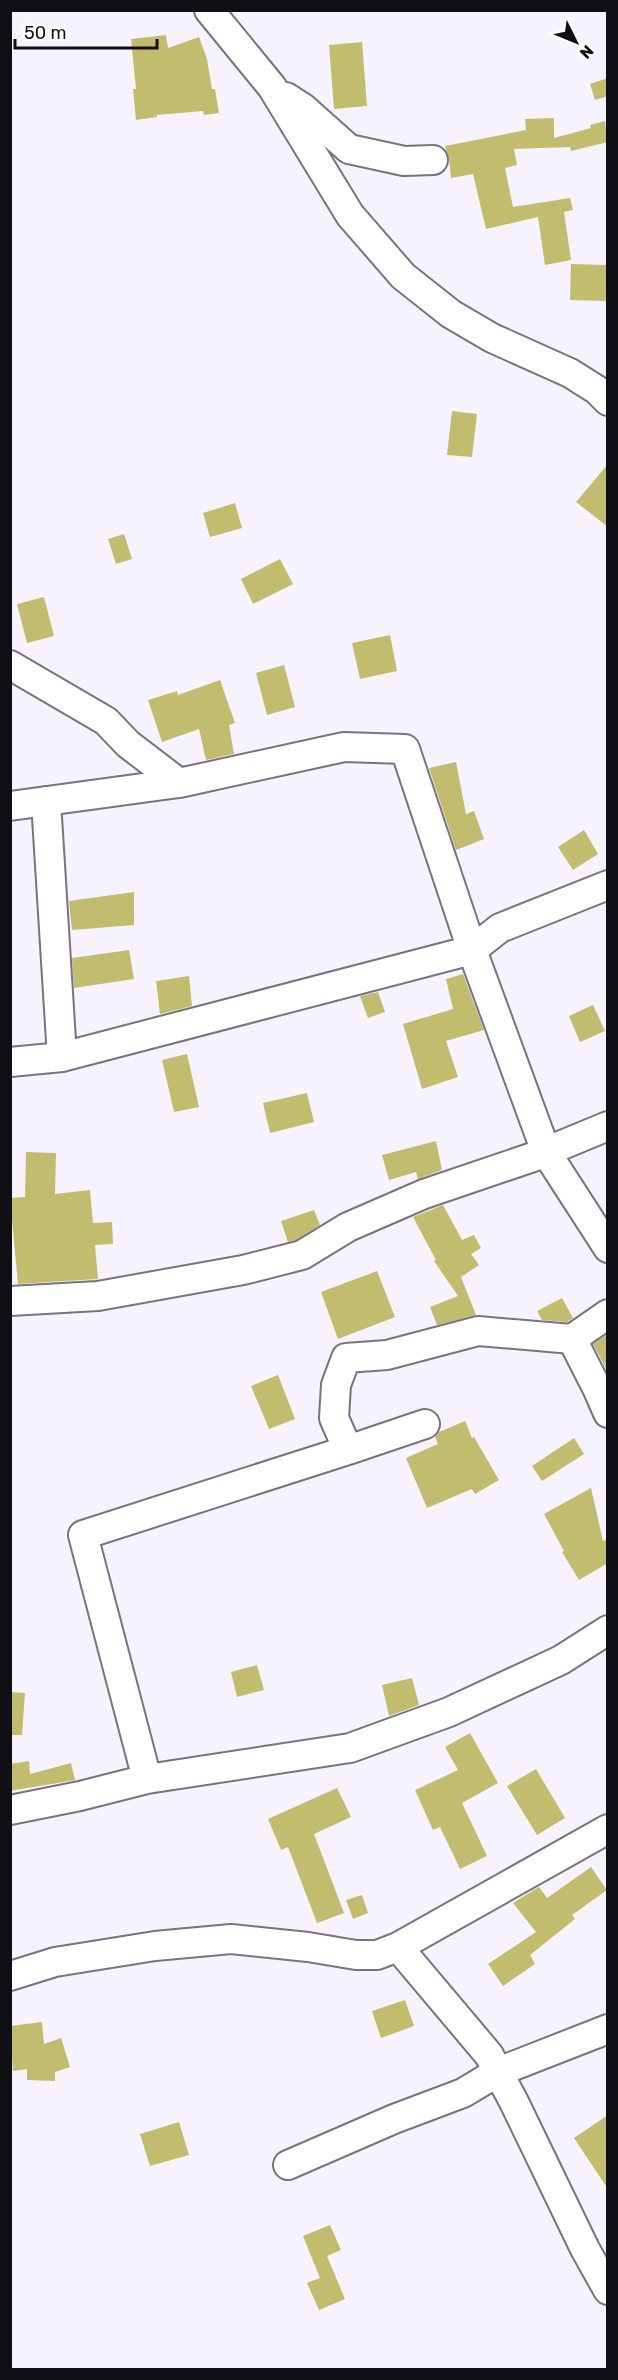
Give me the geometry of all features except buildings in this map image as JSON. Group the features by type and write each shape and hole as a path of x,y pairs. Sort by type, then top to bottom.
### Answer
{"street":[{"path":"209,10 272,87 350,215 403,276 451,314 492,338 570,373 597,390 608,401"},
{"path":"272,87 303,108 349,149 404,161 433,160"},
{"path":"321,166 331,134"},
{"path":"10,665 106,721 128,744 179,783"},
{"path":"10,806 179,783 344,747 405,748 472,950 546,1152 608,1248"},
{"path":"46,801 62,1057"},
{"path":"10,1062 62,1057 472,950 500,928 608,885"},
{"path":"10,1301 98,1296 243,1270 302,1255 348,1227 424,1194 546,1152 608,1126"},
{"path":"348,1450 334,1418 336,1385 346,1358 387,1354 478,1330 572,1339 608,1314"},
{"path":"572,1339 608,1413"},
{"path":"147,1779 83,1535 425,1424"},
{"path":"10,1810 147,1779 350,1748 449,1712 561,1660 608,1630"},
{"path":"10,1976 55,1962 155,1946 231,1939 308,1947 356,1955 377,1954 398,1947 608,1828"},
{"path":"398,1947 489,2055 608,2290"},
{"path":"288,2165 394,2119 463,2093 498,2072 608,2029"}]}
